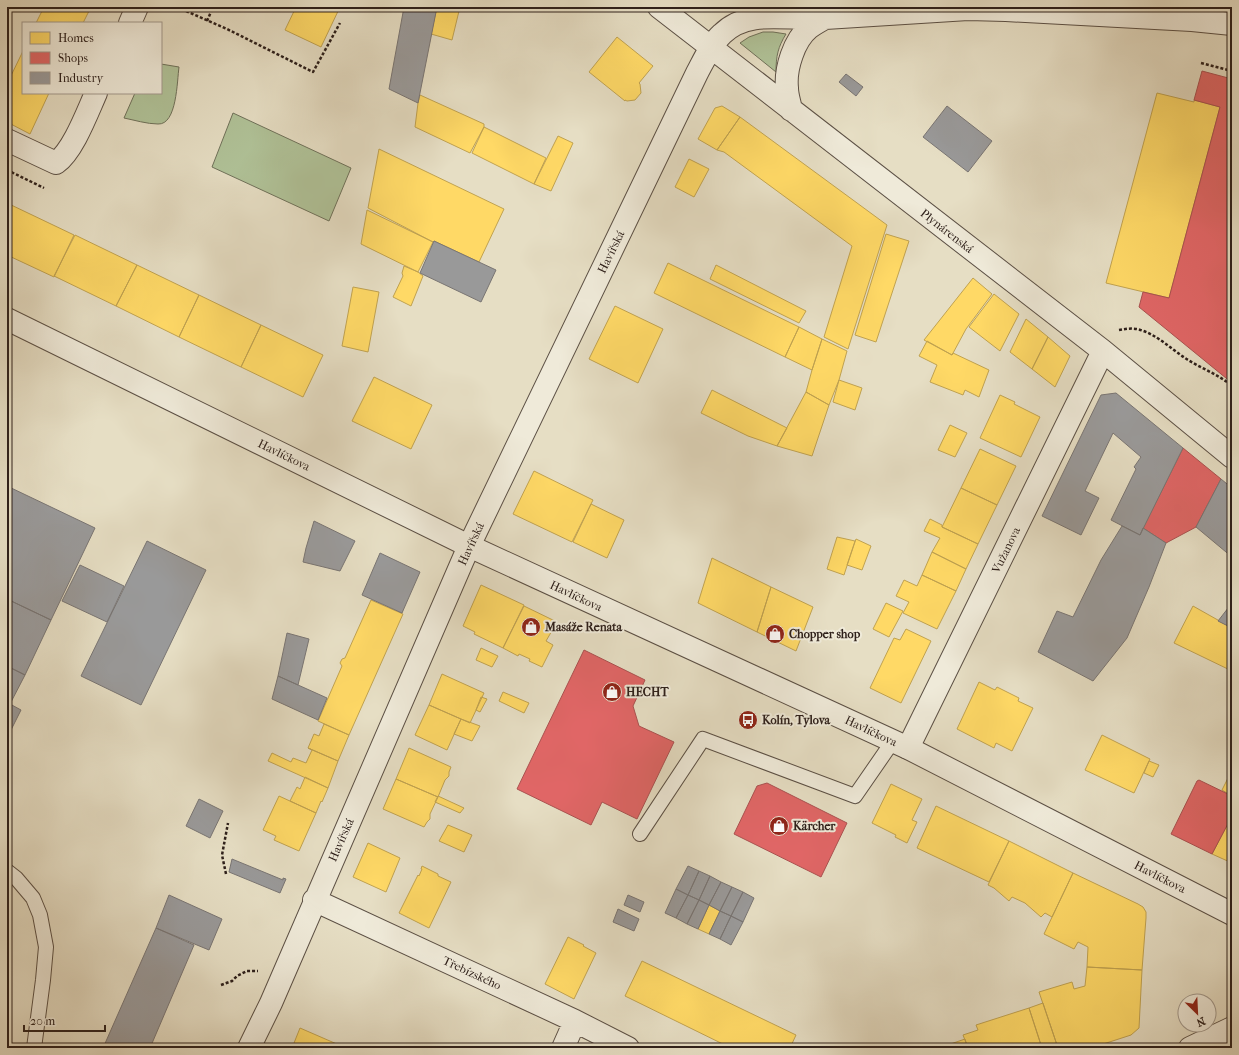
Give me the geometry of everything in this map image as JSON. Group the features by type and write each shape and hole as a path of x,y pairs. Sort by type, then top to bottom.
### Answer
{"street":[{"path":"130,22 137,7"},
{"name":"Plynárenská","path":"659,7 1103,351 1232,458"},
{"name":"Havířská","path":"249,1048 469,546 694,80 711,48 721,34 734,24 751,18 768,16 825,18 968,9 1192,20 1232,24"},
{"path":"791,110 786,88 788,69 794,50 800,38 809,28 825,18"},
{"path":"7,140 56,163 70,147 96,94"},
{"name":"Havlíčkova","path":"7,319 469,546 901,744 1232,914"},
{"name":"Vužanova","path":"901,744 1103,351"},
{"name":"Třebízského","path":"314,900 575,1021 628,1048"},
{"path":"563,1048 575,1021"},
{"path":"1190,1048 1232,1028"}],"lane":[{"path":"640,834 703,739 855,796 901,744"},
{"path":"7,871 16,878 33,898 40,915 46,947 34,1048"}],"path":[{"path":"177,7 207,20 313,72 340,23"},
{"path":"207,20 213,7"},
{"path":"1201,63 1232,71"},
{"path":"7,170 44,188"},
{"path":"1118,331 1136,329 1146,332 1204,370 1221,377 1232,386"},
{"path":"226,874 222,855 228,823"},
{"path":"220,985 232,981 237,976 247,971 260,971"}],"green space":[{"path":"763,32 786,34 778,52 776,72 740,43 749,37"},
{"path":"162,64 179,67 175,101 169,117 164,122 158,124 145,123 124,118 135,94 162,94"},
{"path":"233,113 351,168 329,221 212,167"}],"building: Homes":[{"path":"44,7 91,7 84,22 36,22"},
{"path":"296,7 340,7 321,47 285,30"},
{"path":"437,7 454,7 459,11 452,40 431,34"},
{"path":"617,37 653,66 639,83 641,93 635,100 625,101 589,72"},
{"path":"22,53 22,94 49,94 30,134 7,122 7,84"},
{"path":"1157,93 1220,107 1169,298 1106,283"},
{"path":"420,95 484,124 484,127 470,153 415,127"},
{"path":"722,106 740,117 717,150 698,139 715,108"},
{"path":"740,117 887,225 848,349 824,337 852,246 724,152 717,150"},
{"path":"484,127 546,158 534,184 472,153"},
{"path":"558,136 573,143 551,191 534,184"},
{"path":"379,149 504,209 479,262 434,241 433,242 368,208"},
{"path":"689,159 709,169 694,197 675,187"},
{"path":"7,203 74,235 54,277 7,255"},
{"path":"367,210 433,242 418,272 361,244"},
{"path":"886,234 909,241 876,342 855,335"},
{"path":"75,235 137,265 116,306 54,276"},
{"path":"668,263 799,327 785,357 654,293"},
{"path":"137,265 199,295 179,337 116,306"},
{"path":"716,265 806,311 799,323 710,279"},
{"path":"404,266 418,272 423,276 411,306 393,297 403,276 402,273"},
{"path":"973,278 992,294 966,329 952,355 924,340"},
{"path":"353,287 379,292 368,352 342,346"},
{"path":"994,294 1019,314 1000,351 969,327"},
{"path":"199,295 261,325 241,367 179,337"},
{"path":"615,306 663,329 638,383 589,359"},
{"path":"1026,319 1048,337 1032,369 1010,352"},
{"path":"261,325 323,355 303,397 241,367"},
{"path":"799,327 822,339 812,370 785,357"},
{"path":"1048,337 1070,356 1055,387 1032,369"},
{"path":"822,339 847,351 839,380 829,405 806,392"},
{"path":"927,341 952,355 953,353 989,370 979,397 965,390 963,395 930,382 937,365 919,356"},
{"path":"374,377 432,405 411,449 352,421"},
{"path":"839,380 862,388 855,410 833,402"},
{"path":"712,390 787,428 777,446 748,436 701,413"},
{"path":"806,392 829,405 812,456 777,446"},
{"path":"1000,395 1040,417 1021,457 980,438"},
{"path":"950,425 967,433 955,457 938,450"},
{"path":"980,449 1016,466 997,505 961,488"},
{"path":"534,471 593,500 572,542 513,514"},
{"path":"961,488 997,505 978,544 942,527"},
{"path":"591,504 624,520 607,558 573,542"},
{"path":"930,519 942,525 942,527 978,544 966,569 932,552 940,538 924,531"},
{"path":"837,537 855,541 844,575 827,569"},
{"path":"856,539 871,546 862,570 847,565"},
{"path":"932,552 966,569 956,591 922,575"},
{"path":"712,558 771,587 757,632 698,603"},
{"path":"922,575 956,591 937,629 903,613 909,602 896,596 904,580 917,586"},
{"path":"481,585 524,605 503,648 474,634 475,632 463,626"},
{"path":"771,587 813,607 796,651 757,632"},
{"path":"371,600 403,614 349,735 318,721 342,666 340,663 342,659 345,658"},
{"path":"886,603 903,611 889,637 873,629"},
{"path":"524,606 557,622 546,641 553,645 542,667 529,661 530,659 519,654 518,656 503,648"},
{"path":"1193,606 1232,628 1232,671 1174,643"},
{"path":"906,629 931,641 901,703 870,688 894,638 900,640"},
{"path":"481,648 498,656 492,667 476,660"},
{"path":"442,674 484,693 470,723 429,705"},
{"path":"979,682 995,690 997,687 1019,698 1018,701 1033,708 1012,751 996,743 994,748 957,729"},
{"path":"503,692 529,703 524,713 499,701"},
{"path":"481,697 487,699 480,712 476,710"},
{"path":"429,705 461,719 447,750 415,735"},
{"path":"461,719 480,726 472,741 454,734"},
{"path":"324,724 349,735 338,761 308,748 314,734 319,736"},
{"path":"1102,735 1150,759 1134,793 1085,770"},
{"path":"308,748 338,761 328,788 268,761 272,753 291,762 293,758 306,763 312,750"},
{"path":"409,748 451,767 449,776 445,780 438,797 396,779"},
{"path":"1149,761 1159,765 1153,777 1144,773"},
{"path":"1232,770 1232,796 1222,790"},
{"path":"305,777 328,788 316,813 290,801 297,787 300,789"},
{"path":"396,779 438,797 430,814 430,819 424,827 383,809"},
{"path":"891,784 922,799 912,820 917,822 907,843 895,837 896,835 872,823"},
{"path":"279,796 316,813 299,851 274,840 276,836 263,830"},
{"path":"438,796 464,808 460,813 435,802"},
{"path":"936,806 1009,841 989,882 917,848"},
{"path":"1232,816 1232,863 1212,854"},
{"path":"448,825 472,835 464,852 439,841"},
{"path":"1009,841 1073,873 1052,917 1045,913 1041,917 1025,903 1012,897 1009,901 994,888 988,885"},
{"path":"368,843 400,858 386,892 353,877"},
{"path":"422,866 451,882 429,928 399,913 418,875 419,876"},
{"path":"1073,873 1143,907 1146,912 1146,918 1142,970 1087,967 1088,947 1078,942 1074,949 1044,934"},
{"path":"709,905 720,911 709,934 698,929"},
{"path":"568,937 596,953 574,999 545,984"},
{"path":"642,961 796,1035 790,1048 731,1048 625,996"},
{"path":"1087,967 1142,970 1139,1028 1131,1035 1091,1048 1058,1048 1039,992 1072,982 1074,989 1085,986"},
{"path":"1043,1003 1058,1048 1042,1048 1029,1008"},
{"path":"1029,1008 1042,1048 968,1048 963,1035 978,1030 976,1025"},
{"path":"300,1028 346,1048 292,1048"},
{"path":"965,1039 968,1048 939,1048"}],"building: Shops":[{"path":"1202,71 1232,79 1232,383 1139,307 1143,292 1169,298 1220,107 1194,100"},
{"path":"1183,448 1221,479 1196,527 1166,543 1143,528"},
{"path":"584,650 645,680 633,706 639,726 674,742 637,819 602,802 591,825 517,789"},
{"path":"1199,780 1232,796 1232,816 1212,854 1171,834 1197,781"},
{"path":"767,783 847,823 821,877 734,834 757,786"}],"building: Industry":[{"path":"404,7 437,7 418,103 389,89"},
{"path":"846,74 863,87 856,96 839,82"},
{"path":"947,106 992,141 968,172 923,137"},
{"path":"434,241 496,270 481,302 420,273"},
{"path":"1116,393 1183,448 1140,535 1111,520 1136,469 1134,467 1141,457 1113,433 1085,491 1099,498 1081,535 1042,516 1101,395"},
{"path":"1221,479 1232,488 1232,557 1196,527"},
{"path":"7,486 95,528 51,620 7,599"},
{"path":"314,521 355,541 340,571 303,562"},
{"path":"1122,526 1140,535 1143,528 1166,543 1127,638 1093,681 1038,652 1057,611 1073,617 1101,560"},
{"path":"147,541 206,570 141,705 81,676"},
{"path":"380,553 420,572 402,613 362,595"},
{"path":"80,565 124,586 107,622 62,601"},
{"path":"7,599 51,620 25,675 7,666"},
{"path":"1232,603 1232,628 1218,621"},
{"path":"287,633 309,639 298,685 278,676"},
{"path":"7,666 25,675 10,704 21,710 9,734 7,733"},
{"path":"278,676 327,698 318,720 272,699"},
{"path":"199,799 223,811 210,838 186,826"},
{"path":"232,859 283,880 283,878 286,879 280,893 229,872"},
{"path":"688,866 699,871 688,895 676,889"},
{"path":"699,871 710,876 699,900 688,895"},
{"path":"710,876 721,882 709,905 699,900"},
{"path":"721,882 732,887 720,911 709,905"},
{"path":"732,887 743,892 731,916 720,911"},
{"path":"676,889 688,895 676,918 665,913"},
{"path":"743,892 754,898 743,922 731,916"},
{"path":"169,895 222,919 209,950 156,928"},
{"path":"628,895 644,902 640,912 624,905"},
{"path":"688,895 699,900 687,924 676,918"},
{"path":"699,900 709,905 698,929 687,924"},
{"path":"618,909 639,919 634,931 613,922"},
{"path":"720,911 731,916 720,939 709,934"},
{"path":"731,916 743,922 731,945 720,939"},
{"path":"156,928 194,945 150,1048 103,1048"}],"place":[{"name":"Masáže Renata","path":"531,627"},
{"name":"Chopper shop","path":"775,634"},
{"name":"HECHT","path":"612,692"},
{"name":"Kolín, Tylova","path":"748,720"},
{"name":"Kärcher","path":"779,826"}]}
